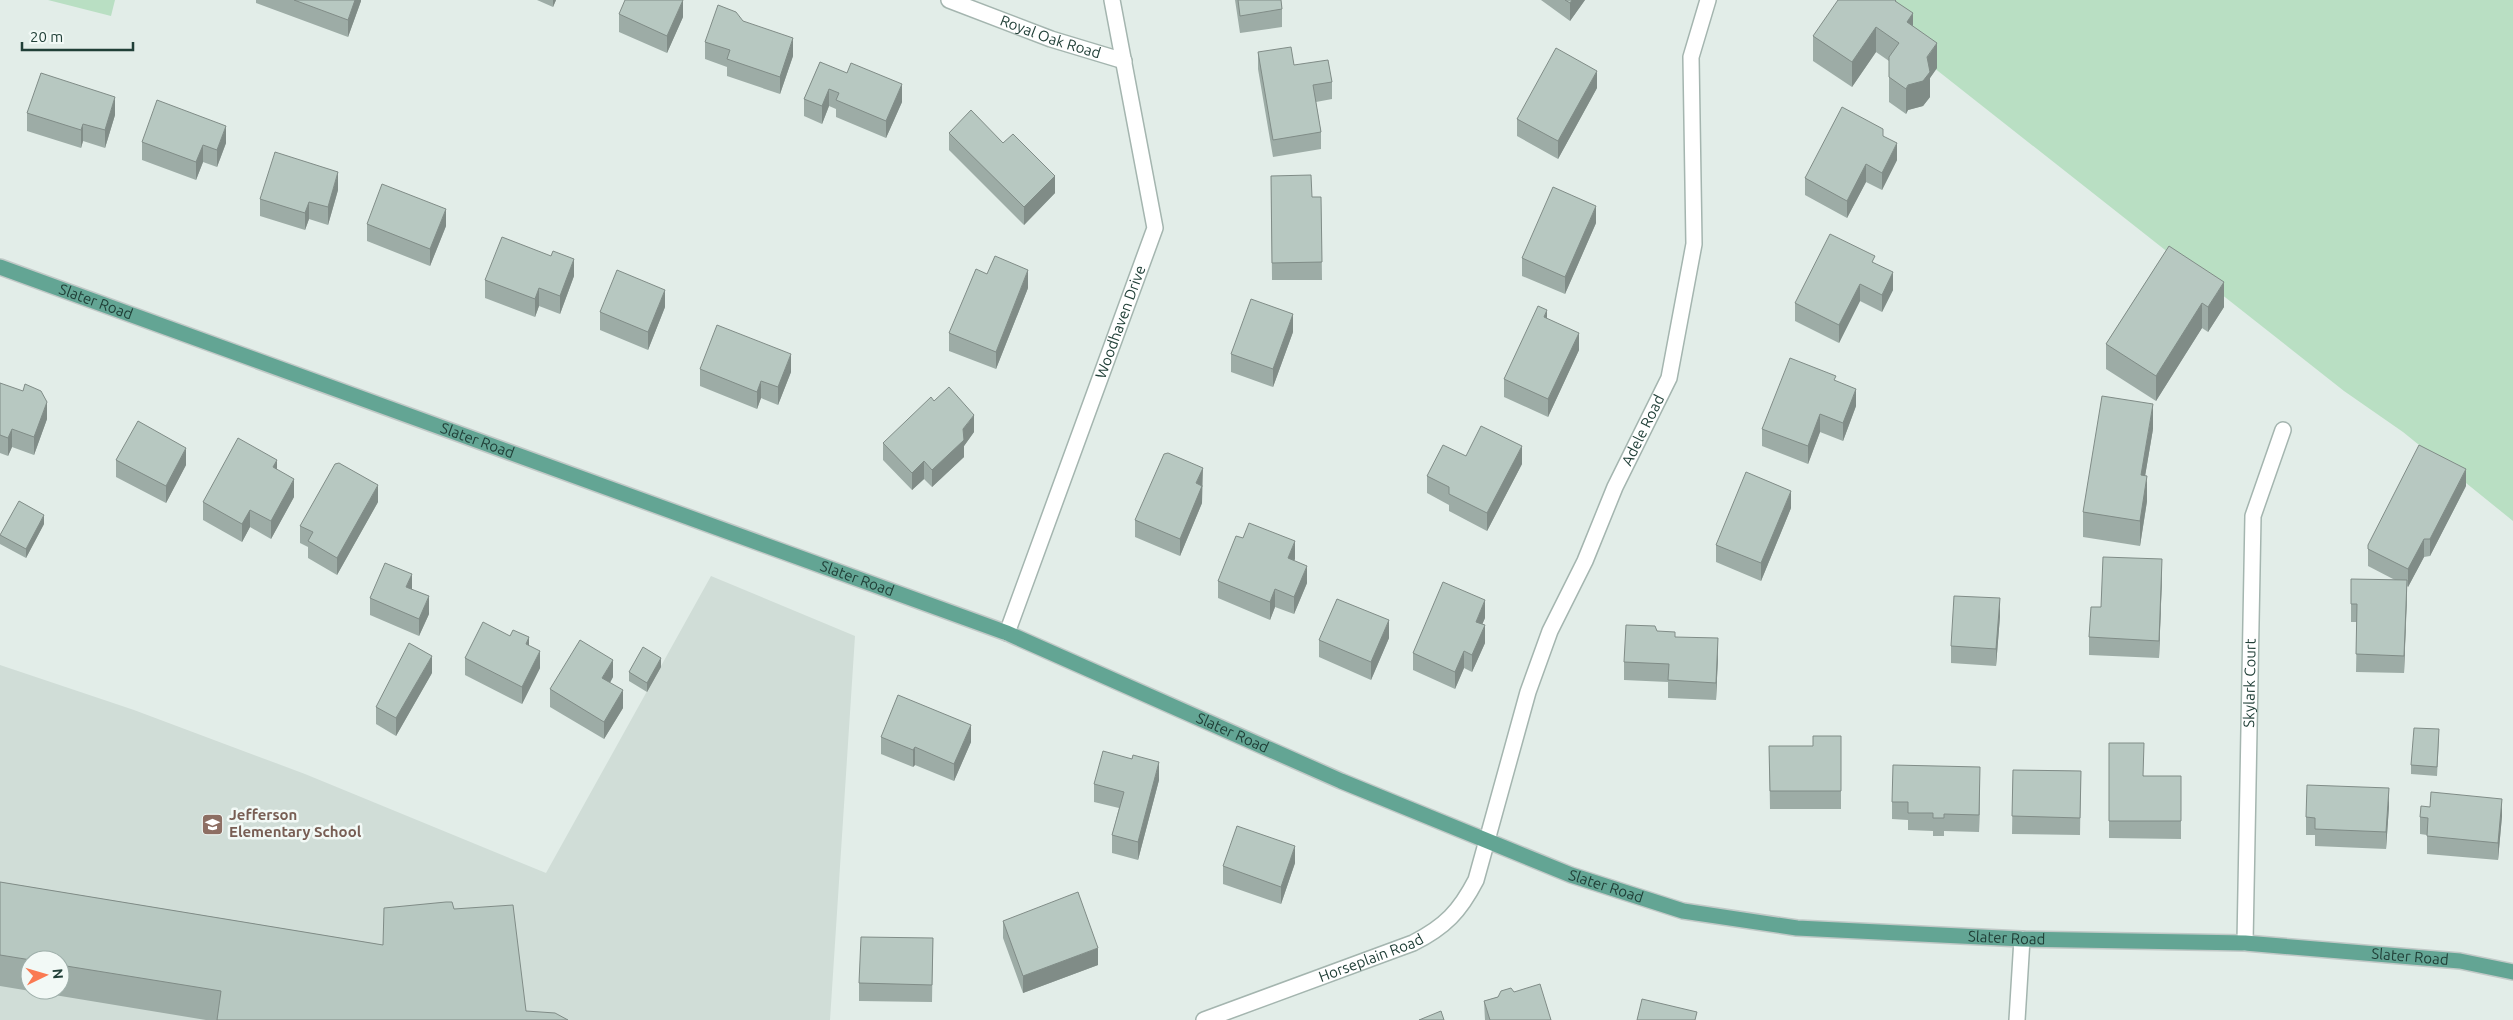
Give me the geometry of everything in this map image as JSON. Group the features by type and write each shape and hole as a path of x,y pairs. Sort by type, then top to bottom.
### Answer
{"main road":[{"name":"Slater Road","path":"0,267 1008,633 1341,781 1571,875 1684,911 1797,928 2022,939 2245,943 2460,961 2513,972"}],"street":[{"name":"Royal Oak Road","path":"949,0 1051,39 1124,61"},
{"name":"Woodhaven Drive","path":"1008,633 1155,228 1112,0"},
{"name":"Adele Road","path":"1488,841 1528,692 1550,631 1585,561 1616,487 1669,378 1694,244 1691,57 1708,0"},
{"name":"Skylark Court","path":"2245,943 2253,516 2283,430"},
{"name":"Horseplain Road","path":"1204,1020 1413,943 1435,932 1451,918 1466,900 1476,880 1488,841"},
{"path":"2018,1020 2022,939"}],"shaded area":[{"name":"Jefferson Elementary School","path":"711,576 855,636 830,1020 0,1020 0,665 134,710 305,774 546,873"}],"green space":[{"path":"48,0 115,0 111,16"},
{"path":"1848,0 2513,0 2513,521 2403,432 2344,391"}],"building":[{"path":"294,0 355,0 348,20"},
{"path":"625,0 683,0 667,36 619,14"},
{"path":"1238,0 1281,0 1282,9 1240,16"},
{"path":"1838,0 1896,0 1913,13 1907,22 1937,43 1927,57 1930,72 1923,81 1908,85 1906,89 1889,77 1889,57 1899,43 1876,27 1852,62 1813,36"},
{"path":"718,5 736,12 743,21 793,38 780,77 727,59 730,50 705,42"},
{"path":"1291,47 1294,65 1328,60 1332,82 1313,85 1321,132 1273,140 1258,52"},
{"path":"1556,48 1597,71 1558,141 1517,119"},
{"path":"820,62 847,73 851,63 902,84 886,121 836,100 839,93 829,89 822,106 804,99"},
{"path":"41,73 115,97 105,130 83,124 81,130 27,113"},
{"path":"157,100 226,126 217,150 203,145 196,162 142,142"},
{"path":"1842,107 1883,129 1883,136 1897,143 1882,173 1866,164 1847,201 1805,178"},
{"path":"971,110 1003,143 1013,134 1055,176 1024,207 949,133"},
{"path":"275,152 338,172 328,207 309,202 305,213 260,199"},
{"path":"1311,175 1312,197 1321,197 1322,262 1272,263 1271,176"},
{"path":"382,184 446,209 430,249 367,224"},
{"path":"1553,187 1596,206 1565,277 1522,258"},
{"path":"1830,234 1875,256 1872,262 1893,272 1882,295 1860,284 1839,325 1795,303"},
{"path":"502,237 551,256 553,251 574,259 560,296 539,288 535,299 485,280"},
{"path":"2169,246 2224,282 2208,307 2202,303 2156,376 2106,344"},
{"path":"995,256 1028,270 996,352 949,333 976,269 987,274"},
{"path":"617,270 665,290 648,332 600,312"},
{"path":"1251,299 1293,314 1273,369 1231,354"},
{"path":"1538,306 1547,310 1544,317 1579,333 1548,399 1504,379"},
{"path":"717,325 791,354 778,387 761,381 757,392 700,369"},
{"path":"1790,358 1836,376 1834,380 1856,389 1843,423 1820,414 1808,446 1762,429"},
{"path":"0,383 23,391 25,384 41,391 47,402 34,437 12,429 8,438 0,435"},
{"path":"949,387 974,415 963,429 964,440 932,470 924,461 912,473 883,443 931,397 934,401"},
{"path":"2102,396 2153,404 2141,475 2147,476 2140,521 2083,512"},
{"path":"138,421 186,448 166,486 116,460"},
{"path":"1481,426 1522,446 1487,513 1449,494 1449,487 1427,476 1443,445 1466,456"},
{"path":"238,438 277,460 273,467 294,479 271,521 250,510 242,524 203,502"},
{"path":"2419,445 2466,469 2430,539 2424,539 2408,569 2368,549 2368,545"},
{"path":"1168,453 1203,468 1196,483 1202,486 1180,539 1135,520 1164,454"},
{"path":"339,463 378,485 337,558 308,541 313,532 300,526 335,464"},
{"path":"1746,472 1791,491 1761,563 1716,545"},
{"path":"19,501 44,515 26,549 0,535"},
{"path":"1249,523 1295,541 1288,558 1307,566 1294,597 1275,589 1270,602 1218,581 1236,536 1243,538"},
{"path":"2103,557 2162,559 2159,641 2089,637 2091,607 2101,607"},
{"path":"385,563 412,574 406,587 429,596 419,619 370,598"},
{"path":"2351,579 2407,580 2404,656 2356,654 2357,604 2351,604"},
{"path":"1443,582 1485,600 1476,622 1485,625 1472,655 1464,651 1455,672 1413,653"},
{"path":"1954,596 2000,598 1996,649 1951,646"},
{"path":"1337,599 1389,620 1371,662 1319,640"},
{"path":"483,622 510,636 513,630 529,637 526,644 540,651 522,687 465,658"},
{"path":"1626,625 1655,626 1657,631 1675,632 1675,637 1718,638 1716,683 1668,680 1669,664 1624,662"},
{"path":"580,640 613,660 602,678 623,690 604,722 550,689"},
{"path":"409,643 432,656 396,718 376,707"},
{"path":"643,647 661,658 647,683 629,672"},
{"path":"898,695 971,725 954,764 915,747 913,750 881,737"},
{"path":"2414,728 2439,729 2437,767 2411,765"},
{"path":"1813,736 1841,736 1841,791 1770,791 1769,746 1813,746"},
{"path":"2109,743 2144,743 2143,776 2181,776 2181,821 2109,821"},
{"path":"1103,751 1132,759 1133,755 1159,762 1138,842 1112,835 1124,792 1094,784"},
{"path":"1893,765 1980,767 1979,815 1944,814 1944,818 1933,818 1933,813 1908,813 1908,802 1892,802"},
{"path":"2013,770 2081,771 2080,818 2012,816"},
{"path":"2307,785 2389,788 2386,832 2315,829 2315,818 2306,817"},
{"path":"2431,792 2502,799 2498,843 2427,836 2428,818 2420,817 2421,806 2430,807"},
{"path":"1237,826 1295,846 1281,887 1223,866"},
{"path":"0,882 383,945 384,908 446,902 452,902 454,909 513,905 526,1011 555,1013 568,1020 217,1020 221,991 70,967 70,950 20,950 20,958 0,955"},
{"path":"1078,892 1098,948 1023,976 1003,921"},
{"path":"861,937 933,938 932,985 859,983"},
{"path":"1540,984 1551,1020 1490,1020 1484,1001 1498,997 1501,991 1511,988 1514,992"},
{"path":"1642,999 1697,1012 1695,1020 1637,1020"},
{"path":"1441,1011 1444,1020 1419,1020"}],"place":[{"name":"Jefferson Elementary School","path":"213,824"}]}
